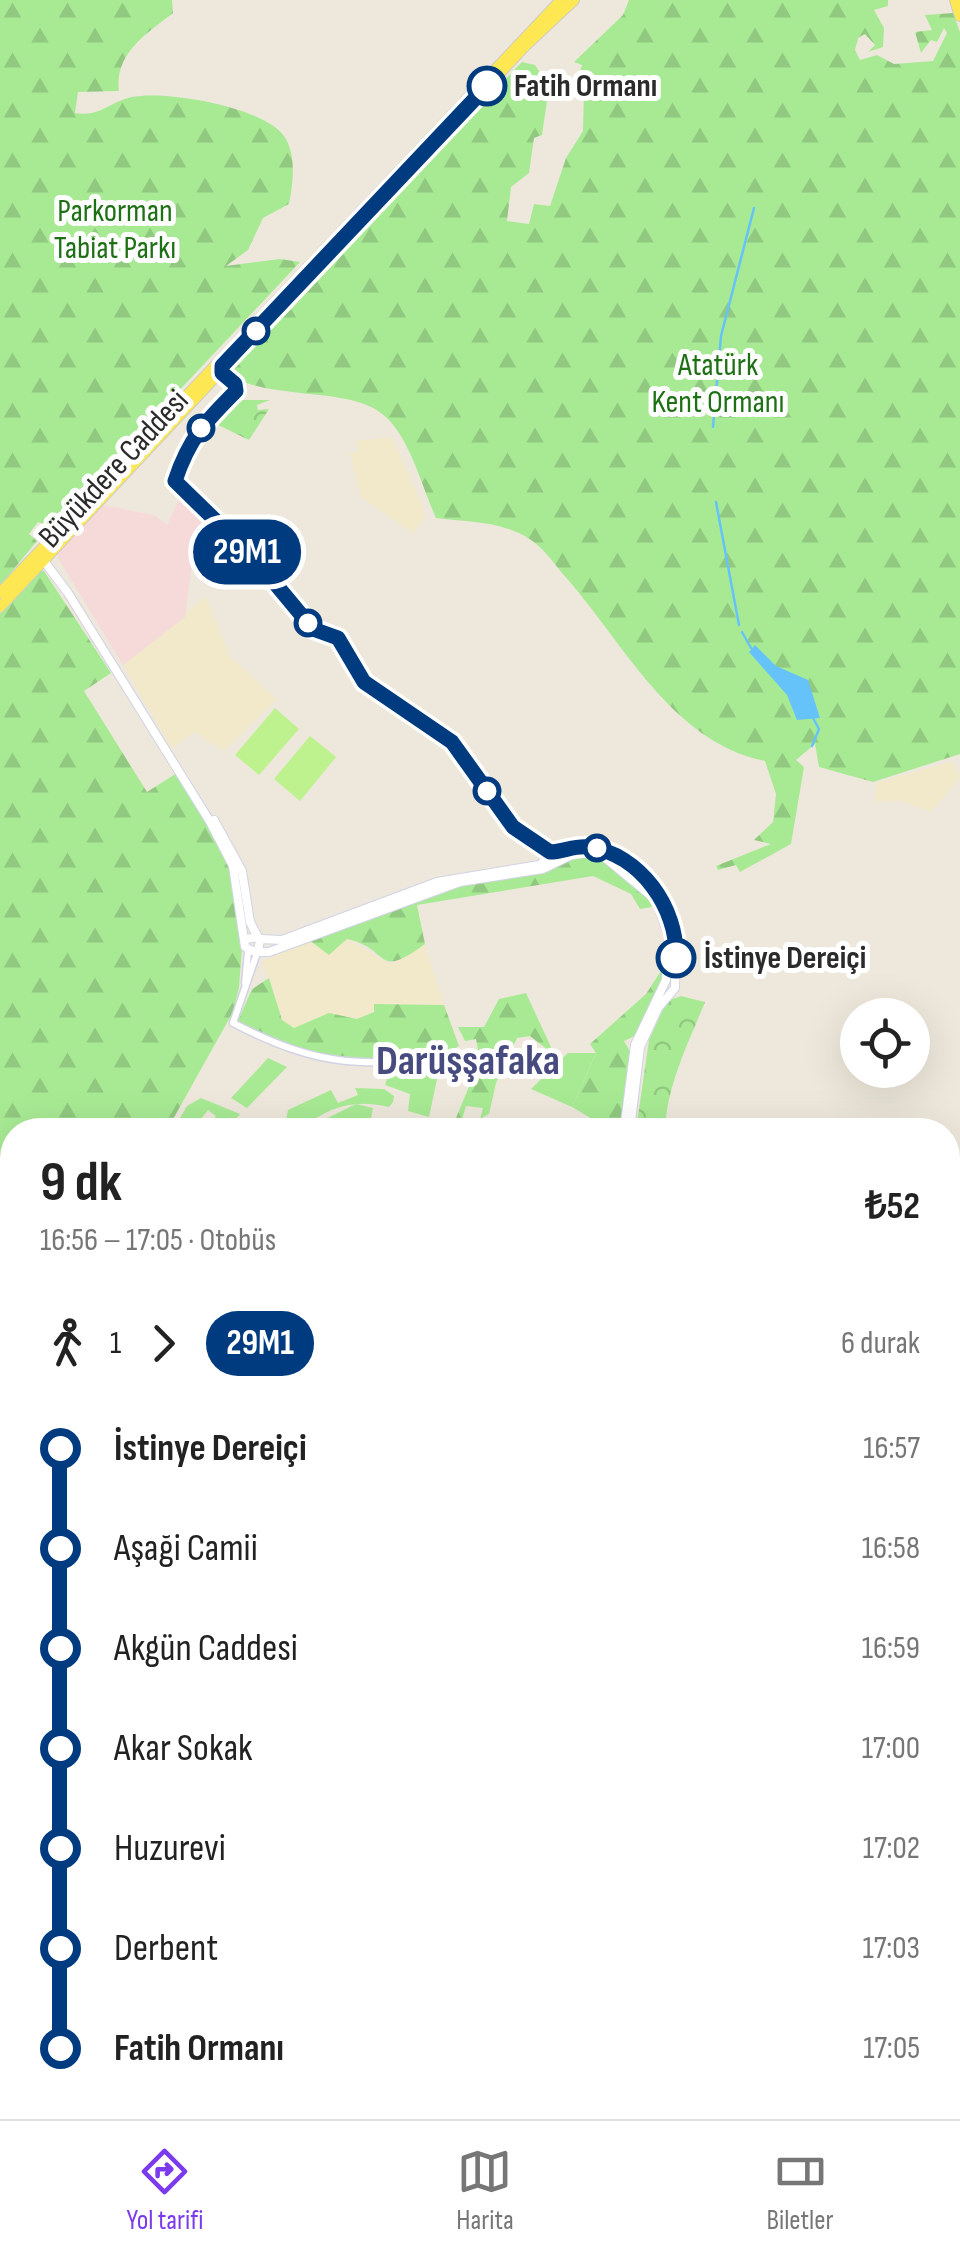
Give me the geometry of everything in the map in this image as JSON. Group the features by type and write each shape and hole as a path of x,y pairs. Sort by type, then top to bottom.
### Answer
{"main road":[{"name":"Büyükdere Caddesi","path":"458,110 471,90 560,0"},
{"name":"Büyükdere Caddesi","path":"0,593 41,555 458,110 574,0"},
{"path":"955,0 960,16"},
{"name":"Büyükdere Caddesi","path":"0,607 56,530 214,371"},
{"path":"41,555 55,570 238,861 250,922 259,938 254,952"},
{"path":"41,555 55,570"},
{"path":"202,805 233,866 246,939 254,952"},
{"path":"246,939 282,940 437,882 538,864 554,853 583,846 613,854 656,890 672,916 675,932 669,984 636,1045 628,1118"},
{"path":"254,952 277,950 460,882 543,869 568,854 588,852 618,864 656,900 669,937 669,984"}],"street":[{"path":"254,952 233,1023 272,1043 354,1065 466,1056"}],"shaded area":[{"path":"392,437 426,515 413,534 360,496 350,453 358,451 356,441"},
{"path":"180,498 214,529 194,547 185,617 123,665 58,558 58,546 98,504 154,515 167,525"},
{"path":"206,596 230,657 277,699 224,751 194,732 172,749 123,665"},
{"path":"953,761 960,778 931,812 901,801 875,801 876,783"},
{"path":"347,939 391,964 425,944 444,1005 375,1004 374,1012 357,1019 329,1014 294,1029 282,1021 262,962 309,940"}],"green space":[{"name":"Parkorman Tabiat Parkı","path":"0,0 172,0 173,13 127,56 119,91 78,92 75,113 98,111 132,97 167,96 236,109 273,126 284,136 291,152 293,179 289,204 263,218 248,250 226,266 280,259 300,262 51,527 38,522 29,534 37,541 0,586"},
{"name":"Atatürk Kent Ormanı","path":"629,0 888,0 888,6 874,10 884,28 883,47 868,52 875,45 865,34 858,38 855,50 860,60 877,55 894,64 933,61 947,33 944,28 937,42 931,40 921,53 915,32 932,30 925,15 953,13 960,32 960,754 873,782 819,767 815,744 796,760 804,767 791,844 740,872 736,865 718,870 716,866 771,844 754,840 773,822 776,794 765,761 731,750 675,711 531,540 497,526 436,518 404,442 389,420 374,408 333,397 262,387 221,370 522,62 535,65 549,87 542,135 534,138 529,173 511,187 507,221 529,224 534,204 550,206 566,158 583,131 584,90 576,86 582,65 574,62 623,15"},
{"path":"232,400 270,400 257,405 258,410 269,409 249,440 212,422 215,412"},
{"path":"36,570 44,571 111,673 84,691 147,792 177,773 233,866 243,934 239,988 233,1012 174,1118 0,1118 0,614"},
{"path":"275,708 299,729 259,775 235,755"},
{"path":"310,736 336,757 300,801 274,779"},
{"path":"590,857 618,866 658,906 640,909 631,894 593,876 417,905 425,944 398,960 384,959 347,939 329,955 309,940 459,885 547,872 565,861"},
{"path":"661,971 665,975 639,1034 624,1041 632,1055 624,1118 590,1118 572,1107 596,1053 590,1044 646,994"},
{"path":"269,978 282,1020 294,1028 329,1013 357,1019 374,1012 374,1004 444,1005 459,1046 431,1055 366,1059 323,1054 280,1042 237,1023 252,989"},
{"path":"526,993 551,1047 548,1050 530,1036 517,1038 496,1083 489,1114 480,1118 483,1108 466,1106 462,1118 456,1118 480,1060 476,1039 465,1041 458,1027 484,1027 499,999"},
{"path":"681,996 705,1002 674,1081 666,1118 638,1118 649,1040 667,1001"},
{"path":"568,1053 596,1053 572,1107 531,1089"},
{"path":"268,1058 287,1067 247,1108 231,1098"},
{"path":"441,1060 429,1117 408,1111 410,1094 385,1085 390,1070 415,1079 419,1063"},
{"path":"355,1088 384,1089 394,1096 389,1107 343,1106 317,1118 287,1118 288,1110 331,1090 338,1103 358,1095"},
{"path":"201,1098 240,1114 237,1118 215,1118 208,1110 202,1118 180,1118 187,1106"},
{"path":"356,1104 373,1108 371,1118 327,1118"}],"water":[{"path":"755,645 776,666 808,680 820,718 797,720 787,695 749,652"}],"waterway":[{"path":"713,427 721,336 754,208"},
{"path":"716,502 739,625"},
{"path":"742,632 751,648"},
{"path":"812,746 819,729 813,718"}],"bus line":[{"name":"29M1","path":"487,86 222,366 222,373 235,384 236,391 212,409 185,454 175,481 254,558 313,629 338,638 364,682 452,742 513,827 550,852 583,846 600,849 635,870 656,890 672,916 676,958"}],"place":[{"name":"Fatih Ormanı","path":"487,86"},
{"name":"İstinye Dereiçi","path":"676,958"}],"district":[{"name":"Darüşşafaka","path":"468,1061"}]}
